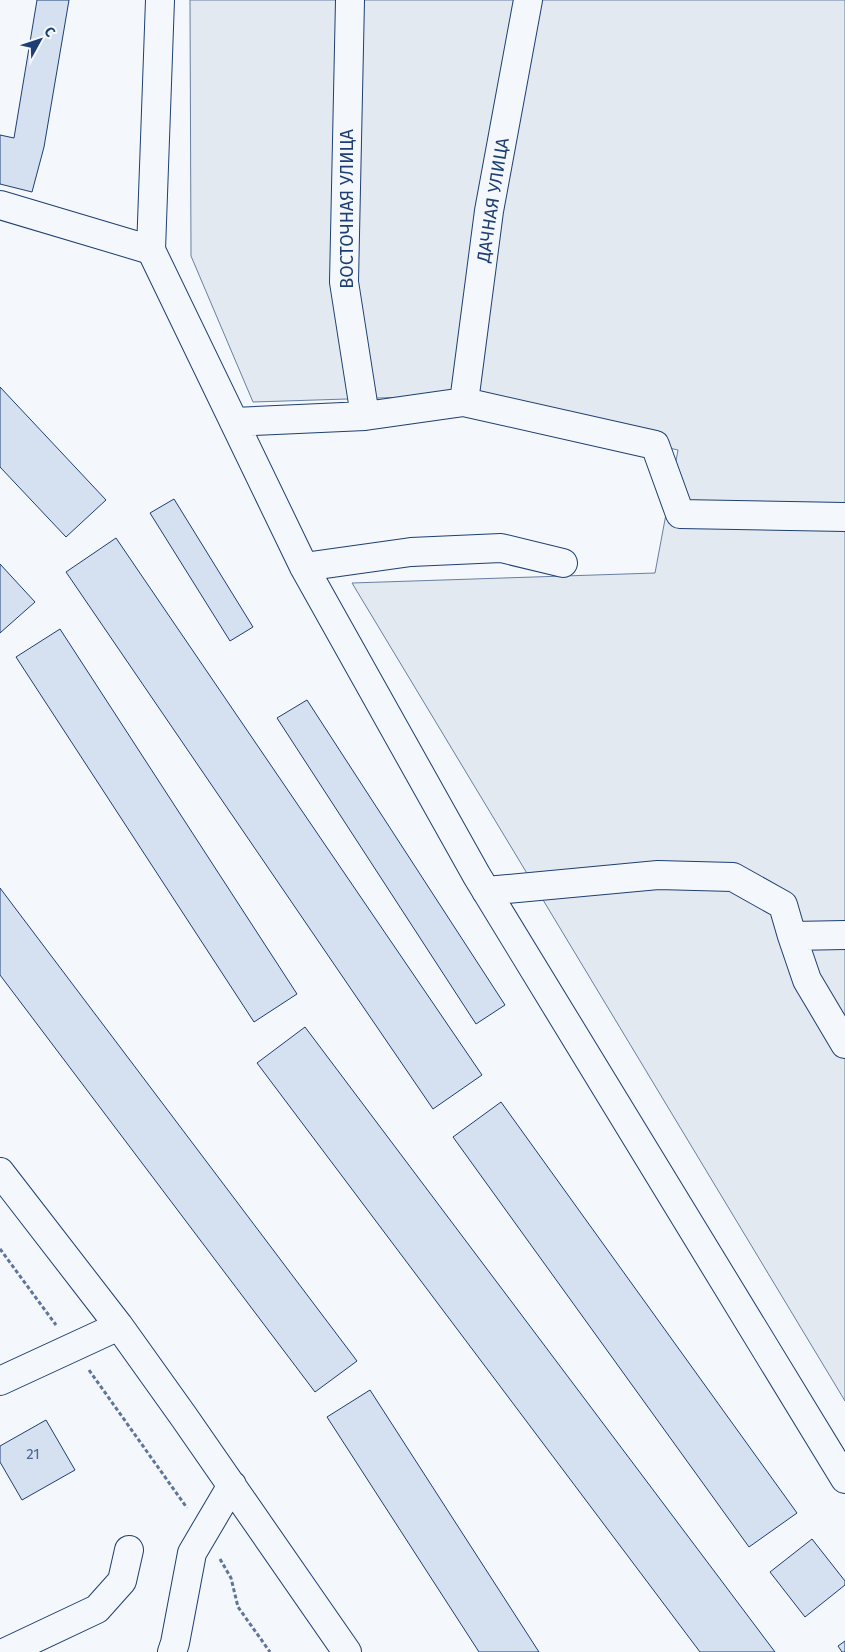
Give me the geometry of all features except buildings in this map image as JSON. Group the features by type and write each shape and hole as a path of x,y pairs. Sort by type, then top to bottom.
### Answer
{"street":[{"path":"160,0 151,250 304,567 486,891 845,1479"},
{"name":"ВОСТОЧНАЯ УЛИЦА","path":"350,0 344,282 365,416"},
{"name":"ДАЧНАЯ УЛИЦА","path":"464,402 489,211 528,0"},
{"path":"0,205 151,250"},
{"path":"234,422 365,416 464,402 655,445 680,514 845,517"},
{"path":"304,567 411,552 501,548 563,563"},
{"path":"486,891 658,875 733,877 783,905 807,980 845,1044"},
{"path":"792,936 845,935"},
{"path":"0,1172 119,1326 347,1652"},
{"path":"0,1381 119,1326"},
{"path":"172,1652 192,1553 232,1485"},
{"path":"6,1652 97,1610 122,1581 129,1550"}],"path":[{"path":"0,1249 179,1495 231,1578 238,1607 270,1652"}],"shaded area":[{"path":"190,0 845,0 845,1401 352,583 655,573 678,450 441,396 253,402 191,256"}]}
